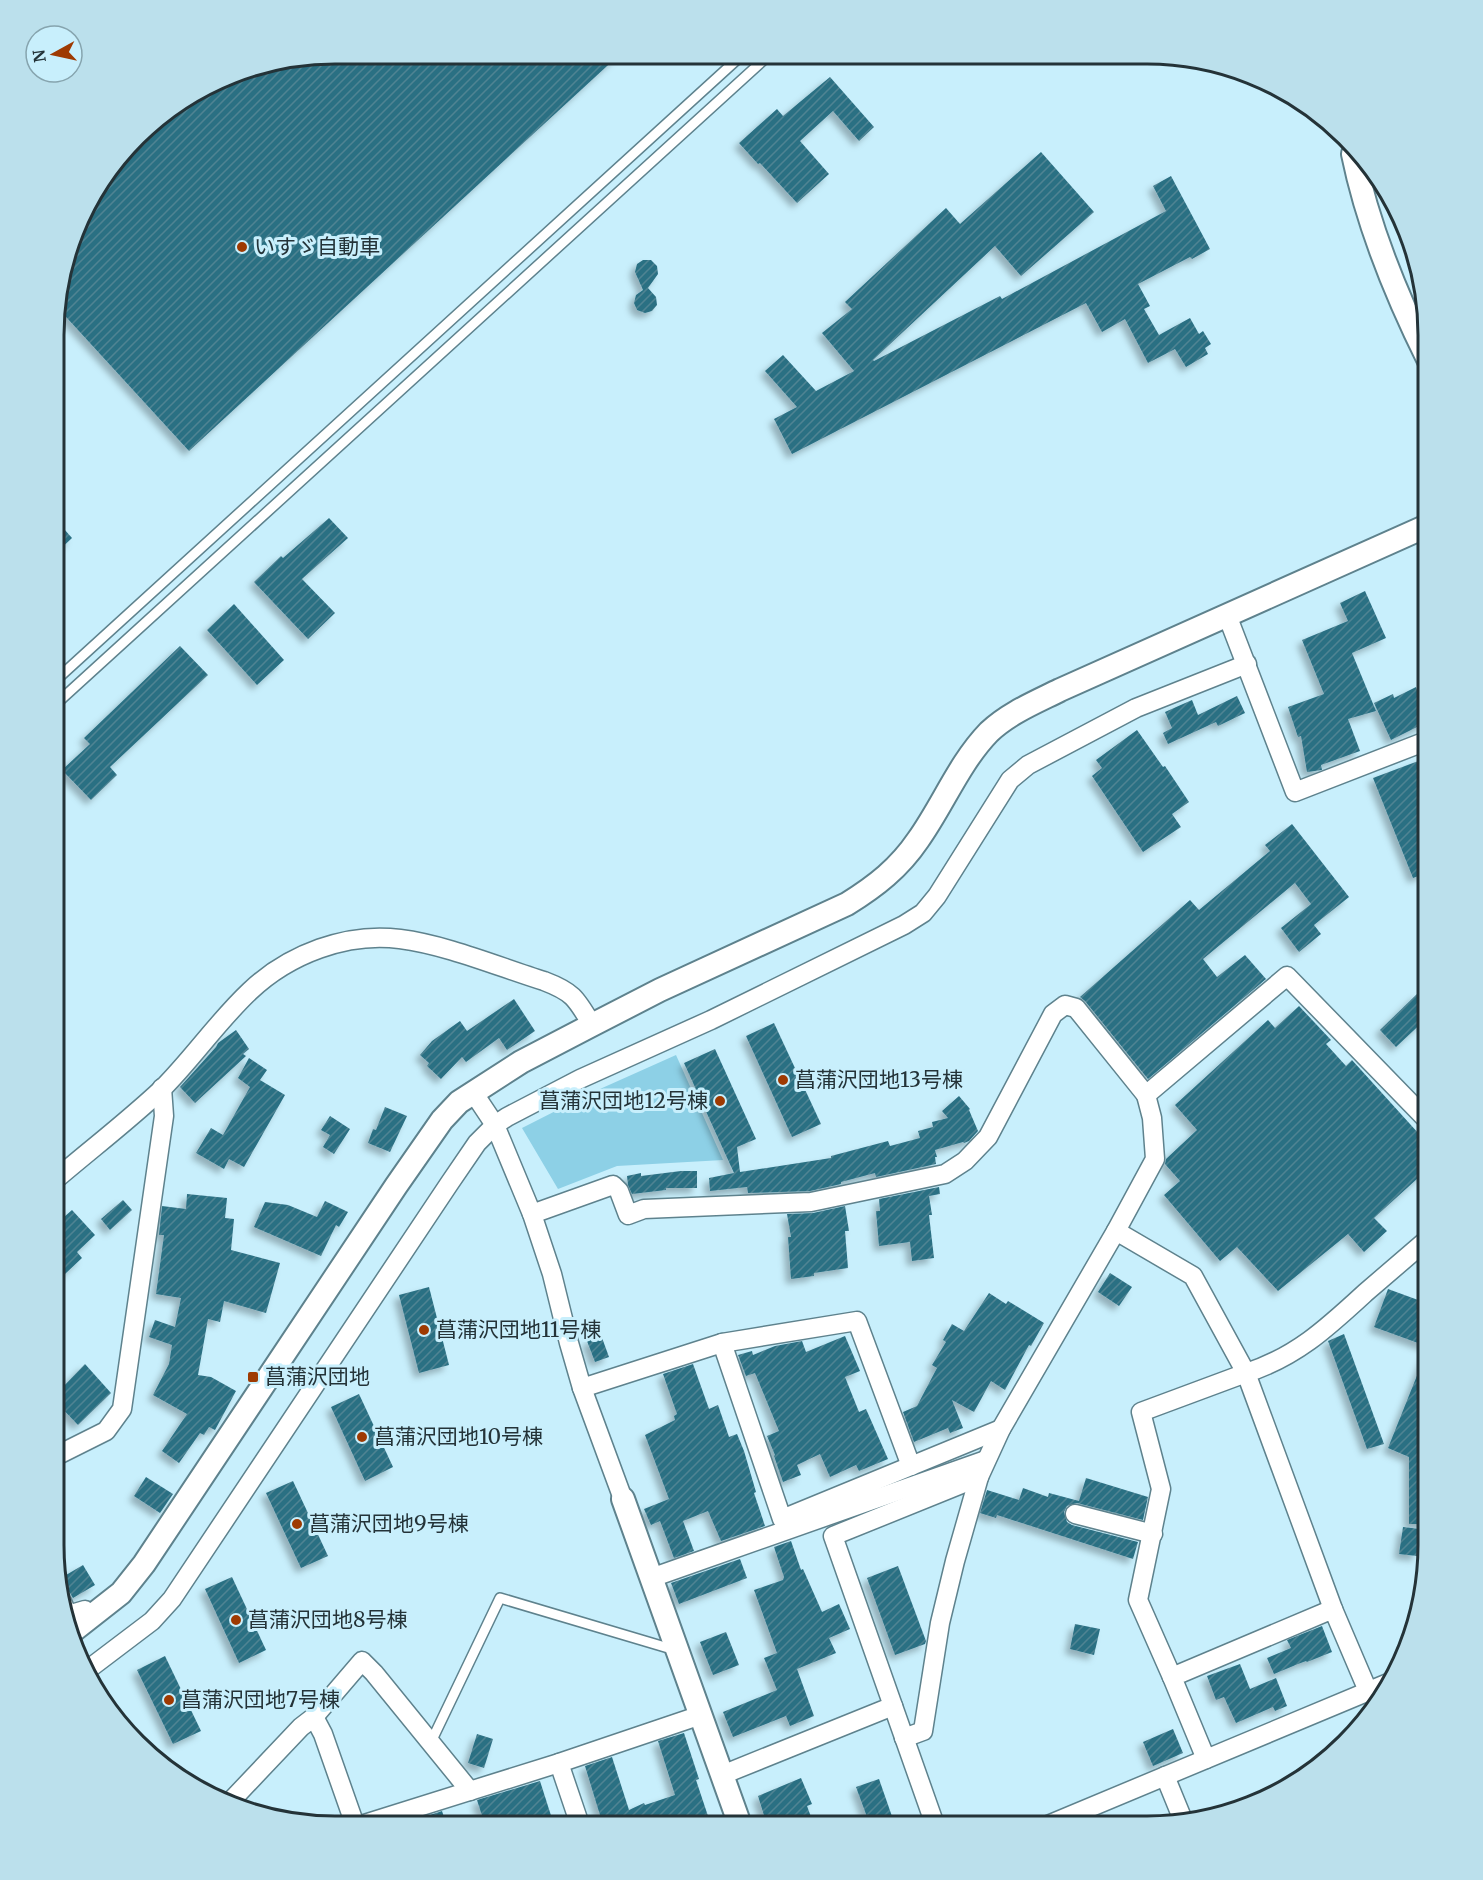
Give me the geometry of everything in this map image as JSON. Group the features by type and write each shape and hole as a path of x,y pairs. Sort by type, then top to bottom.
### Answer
{"street":[{"path":"1355,161 1365,200 1392,280 1418,337"},
{"path":"78,1628 122,1593 144,1564 442,1120 459,1101 521,1062 592,1025 660,990 847,904 874,887 897,867 919,840 968,759 990,732 1014,713 1060,690 1418,530"},
{"path":"1227,615 1295,792 1418,744"},
{"path":"93,1666 152,1621 172,1599 477,1143 495,1125 580,1079 711,1020 904,925 923,913 937,896 1010,780 1028,765 1136,708 1246,664"},
{"path":"65,1171 162,1088 251,990 282,967 338,942 400,939 444,949 544,981 561,987 572,995 592,1025"},
{"path":"1146,1095 1287,976 1418,1111"},
{"path":"531,1214 613,1185 619,1191 628,1215 644,1209 812,1202 945,1174 965,1161 988,1137 1053,1014 1065,1005 1076,1008 1146,1095 1152,1118 1155,1159 1001,1429 986,1460 955,1561 940,1623 923,1731 904,1738"},
{"path":"65,1452 106,1431 122,1408 164,1116 162,1088"},
{"path":"473,1092 495,1125 531,1214 552,1274 582,1388 737,1816"},
{"path":"1116,1231 1193,1276 1246,1373 1333,1608 1368,1691"},
{"path":"1206,1759 1138,1600 1161,1489 1141,1412 1275,1363 1293,1354 1316,1338 1418,1248"},
{"path":"582,1388 722,1343 857,1321 911,1466"},
{"path":"722,1343 782,1519 1001,1429"},
{"path":"651,1578 986,1460"},
{"path":"932,1816 833,1536 979,1477"},
{"path":"1075,1514 1153,1534"},
{"path":"1172,1677 1333,1608"},
{"path":"74,1613 85,1610 92,1617"},
{"path":"235,1796 301,1727 314,1717 362,1661 470,1791"},
{"path":"1069,1816 1378,1687"},
{"path":"722,1775 892,1706"},
{"path":"390,1816 559,1763 701,1714"},
{"path":"314,1717 323,1734 352,1816"},
{"path":"559,1763 577,1816"},
{"path":"1165,1776 1180,1813"}],"lane":[{"path":"65,672 732,64"},
{"path":"65,696 759,64"},
{"path":"431,1742 500,1598 678,1650"}],"shaded area":[{"path":"676,1055 723,1160 617,1166 558,1189 522,1128 591,1093"}],"building":[{"name":"いすゞ自動車","path":"335,64 609,64 189,451 65,316 74,265 92,216 120,170 170,120 232,85 265,74 300,67"},
{"path":"830,77 874,127 859,141 833,111 800,141 829,174 797,203 739,143 777,109 783,116"},
{"path":"1041,152 1094,212 1021,276 995,246 873,360 1000,296 1002,299 1166,211 1153,186 1171,176 1210,249 1138,284 1150,306 1144,309 1159,335 1190,318 1199,334 1203,331 1211,344 1205,348 1208,354 1186,367 1175,349 1148,363 1125,319 1102,332 1086,303 792,454 774,419 797,407 765,371 783,355 816,391 854,371 822,333 852,309 845,302 946,208 960,224"},
{"path":"643,260 651,260 657,266 658,274 648,288 656,297 657,305 652,311 645,313 637,310 634,303 636,295 643,290 635,272 637,264"},
{"path":"329,518 348,538 302,579 335,613 308,639 254,582 281,556 283,558"},
{"path":"65,530 72,538 65,545"},
{"path":"1365,591 1386,638 1352,653 1376,711 1348,719 1360,751 1321,765 1322,770 1307,772 1301,736 1298,737 1288,707 1324,694 1302,640 1348,621 1340,603"},
{"path":"234,604 284,660 257,685 207,630"},
{"path":"180,646 208,675 110,767 117,775 91,800 65,773 65,767 90,744 84,738"},
{"path":"1416,687 1418,726 1391,740 1374,703 1393,694 1394,698"},
{"path":"1237,696 1245,713 1218,726 1216,722 1168,744 1163,733 1172,728 1165,712 1192,700 1198,715"},
{"path":"1137,730 1189,802 1172,814 1181,827 1143,852 1092,776 1102,768 1096,760"},
{"path":"1418,761 1418,876 1413,878 1373,778"},
{"path":"1292,824 1349,897 1314,925 1321,934 1299,952 1281,928 1311,904 1295,883 1203,959 1217,977 1245,955 1266,979 1148,1079 1080,997 1190,900 1199,910 1270,851 1265,845"},
{"path":"1418,993 1418,1026 1396,1047 1380,1030"},
{"path":"514,999 535,1031 507,1050 499,1038 466,1062 462,1057 441,1079 427,1066 429,1063 420,1055 432,1041 460,1021 467,1031"},
{"path":"1299,1006 1331,1040 1326,1044 1346,1066 1352,1060 1418,1133 1418,1178 1374,1218 1387,1231 1364,1252 1348,1234 1278,1291 1237,1247 1220,1261 1164,1195 1180,1181 1165,1164 1166,1159 1197,1130 1175,1105 1268,1020 1275,1028"},
{"name":"菖蒲沢団地13号棟","path":"774,1023 821,1124 792,1137 746,1036"},
{"path":"236,1030 249,1049 243,1054 246,1056 195,1103 180,1087 218,1043"},
{"path":"715,1049 756,1139 737,1147 740,1172 831,1158 831,1156 888,1141 890,1146 920,1138 918,1131 933,1127 932,1122 948,1118 942,1111 959,1096 970,1109 978,1131 969,1141 935,1150 936,1164 876,1177 875,1173 810,1191 748,1193 747,1187 710,1191 709,1178 734,1173 684,1063"},
{"path":"249,1058 267,1070 260,1080 285,1095 244,1167 229,1159 224,1169 196,1153 211,1128 223,1135 250,1087 238,1078"},
{"path":"385,1107 407,1116 390,1152 368,1143"},
{"path":"330,1116 350,1129 334,1154 323,1147 330,1135 321,1130"},
{"path":"697,1171 697,1188 666,1188 666,1190 632,1194 628,1185 627,1176"},
{"path":"939,1187 940,1194 929,1196 934,1258 912,1261 910,1242 879,1246 876,1211 880,1211 879,1199"},
{"path":"187,1194 227,1198 225,1218 234,1219 231,1250 280,1263 266,1313 224,1301 220,1322 208,1319 198,1375 211,1377 236,1391 215,1430 209,1427 204,1435 200,1433 179,1463 162,1451 187,1414 153,1395 169,1364 172,1345 149,1337 155,1320 175,1327 181,1298 156,1294 164,1235 159,1235 162,1206 186,1209"},
{"path":"123,1200 132,1210 110,1230 101,1219"},
{"path":"325,1201 348,1212 339,1227 336,1225 321,1256 254,1227 265,1202 288,1205 317,1217"},
{"path":"845,1206 849,1231 845,1231 848,1268 791,1279 788,1237 791,1237 787,1214 813,1213"},
{"path":"72,1210 95,1235 77,1252 82,1258 65,1274 65,1216"},
{"path":"1110,1273 1132,1287 1119,1306 1098,1292"},
{"name":"菖蒲沢団地11号棟","path":"429,1287 449,1365 419,1373 399,1295"},
{"path":"1388,1289 1418,1300 1418,1343 1374,1327"},
{"path":"989,1293 1006,1304 1008,1301 1044,1323 1031,1346 1029,1345 1005,1390 991,1381 974,1412 952,1400 963,1428 950,1433 948,1428 914,1442 903,1412 917,1406 937,1368 932,1365 946,1342 943,1340 952,1324 964,1331"},
{"path":"1344,1334 1384,1444 1367,1449 1328,1341"},
{"path":"601,1335 609,1357 595,1362 587,1341"},
{"path":"845,1336 860,1371 845,1377 859,1412 866,1409 888,1459 859,1471 856,1465 830,1477 820,1454 797,1465 801,1475 783,1482 767,1436 779,1431 755,1373 746,1376 738,1355 752,1351 753,1355 775,1346 802,1341 806,1352"},
{"path":"85,1364 111,1393 78,1425 65,1411 65,1385"},
{"path":"693,1364 709,1409 718,1405 729,1437 737,1434 765,1526 721,1541 708,1511 683,1521 694,1551 674,1558 660,1521 651,1525 644,1509 669,1499 645,1435 675,1420 674,1416 677,1414 663,1374"},
{"path":"1418,1373 1418,1524 1409,1524 1409,1457 1388,1448"},
{"name":"菖蒲沢団地10号棟","path":"359,1394 393,1467 365,1481 331,1407"},
{"path":"146,1477 173,1494 160,1513 134,1496"},
{"path":"1086,1478 1148,1497 1143,1520 1077,1503 1067,1506 1064,1512 1067,1522 1072,1525 1138,1542 1133,1559 997,1515 996,1518 980,1513 987,1490 1019,1500 1023,1488 1048,1497 1049,1493 1079,1501"},
{"name":"菖蒲沢団地9号棟","path":"293,1481 328,1556 301,1568 266,1493"},
{"path":"1403,1527 1418,1529 1417,1556 1399,1554"},
{"path":"791,1541 801,1570 803,1569 822,1612 839,1604 850,1629 829,1638 836,1653 797,1669 814,1716 790,1726 786,1716 733,1737 723,1712 777,1690 764,1658 777,1653 754,1590 783,1580 774,1547"},
{"path":"740,1559 747,1578 679,1604 671,1583"},
{"path":"83,1565 95,1585 73,1598 69,1591 66,1575"},
{"path":"898,1566 926,1641 925,1644 895,1655 867,1578"},
{"name":"菖蒲沢団地8号棟","path":"232,1577 266,1650 239,1663 205,1589"},
{"path":"1075,1624 1100,1629 1094,1655 1070,1649"},
{"path":"1322,1626 1332,1652 1274,1674 1267,1658 1291,1648 1287,1640"},
{"path":"726,1632 739,1665 713,1675 700,1642"},
{"name":"菖蒲沢団地7号棟","path":"165,1656 201,1731 173,1744 137,1670"},
{"path":"1240,1664 1250,1689 1276,1678 1287,1706 1275,1711 1273,1707 1236,1723 1224,1697 1216,1700 1207,1676"},
{"path":"1173,1729 1183,1753 1153,1766 1143,1742"},
{"path":"684,1733 708,1816 600,1816 585,1766 612,1757 629,1810 644,1803 645,1805 675,1795 658,1741"},
{"path":"477,1734 493,1739 484,1768 468,1763"},
{"path":"801,1778 812,1804 807,1806 811,1816 764,1816 758,1796"},
{"path":"879,1779 892,1816 867,1816 856,1787"},
{"path":"540,1781 551,1816 482,1816 477,1800"},
{"path":"442,1811 444,1816 427,1816"}],"place":[{"name":"いすゞ自動車","path":"242,247"},
{"name":"菖蒲沢団地13号棟","path":"783,1080"},
{"name":"菖蒲沢団地12号棟","path":"720,1101"},
{"name":"菖蒲沢団地11号棟","path":"424,1330"},
{"name":"菖蒲沢団地","path":"253,1377"},
{"name":"菖蒲沢団地10号棟","path":"362,1437"},
{"name":"菖蒲沢団地9号棟","path":"297,1524"},
{"name":"菖蒲沢団地8号棟","path":"236,1620"},
{"name":"菖蒲沢団地7号棟","path":"169,1700"}]}
